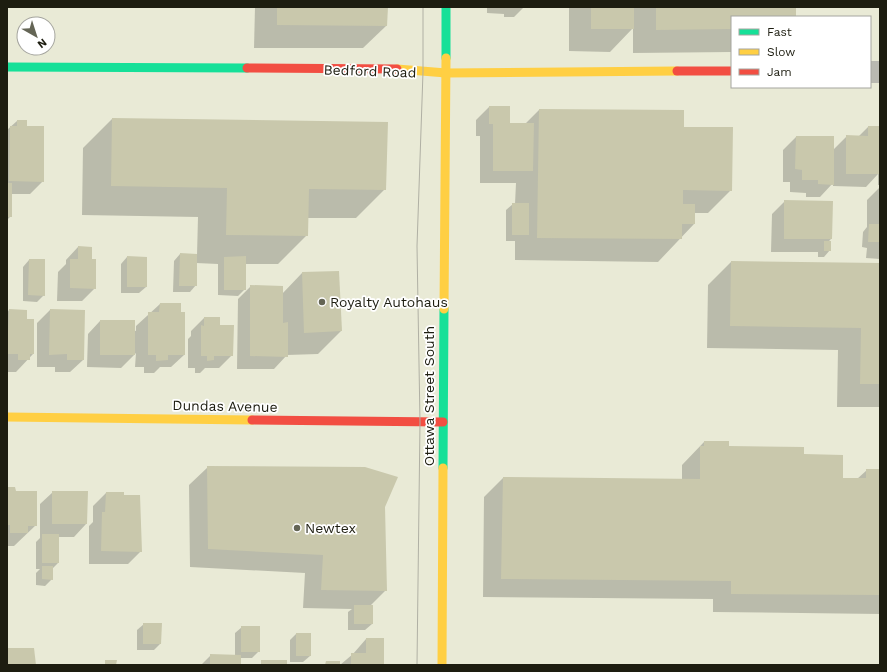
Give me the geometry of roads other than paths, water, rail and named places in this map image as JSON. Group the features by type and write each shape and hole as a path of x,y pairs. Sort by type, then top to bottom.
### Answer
{"street":[{"name":"Ottawa Street South","path":"442,665 446,7"},
{"name":"Bedford Road","path":"7,67 393,69 446,73 731,71"},
{"name":"Dundas Avenue","path":"7,417 443,422"}],"tram line":[{"path":"417,665 420,422 417,246 423,72 423,7"}],"place":[{"name":"Royalty Autohaus","path":"322,302"},
{"name":"Newtex","path":"297,528"}]}
